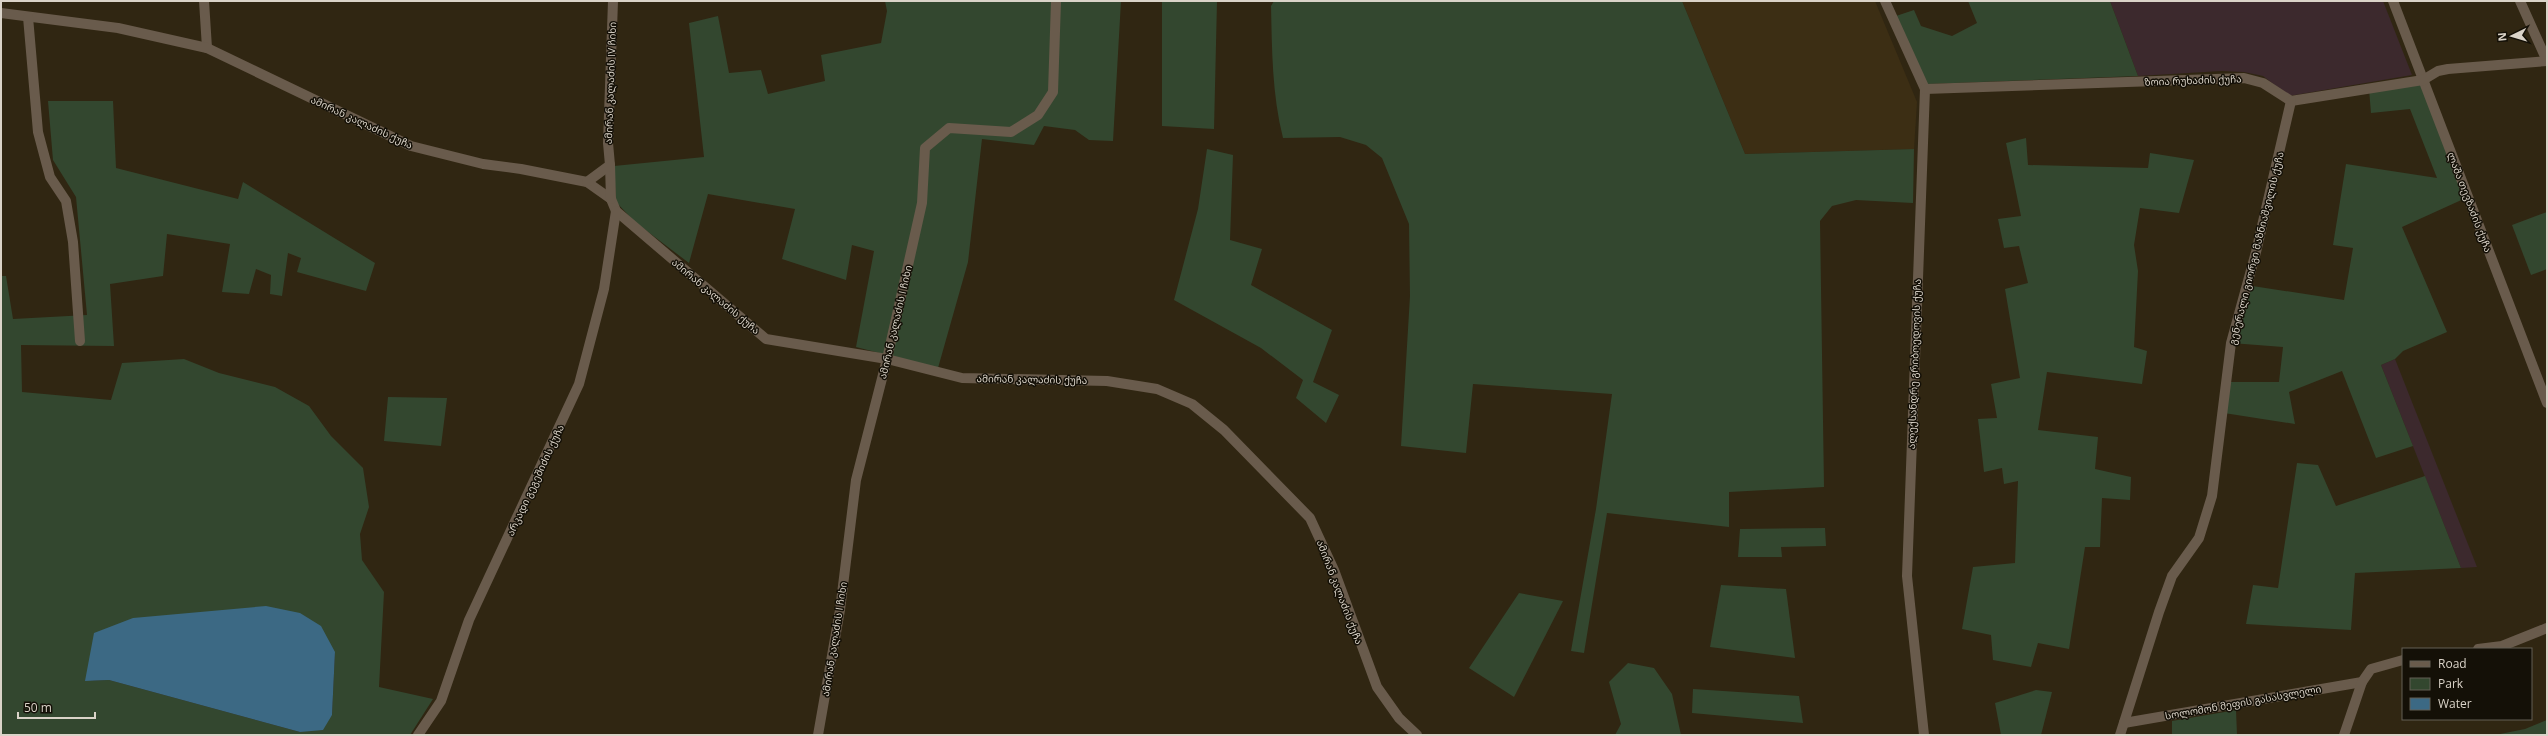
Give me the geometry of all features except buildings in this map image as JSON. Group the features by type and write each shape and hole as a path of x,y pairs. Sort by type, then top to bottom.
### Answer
{"street":[{"path":"204,1 207,48"},
{"name":"ამირან კალაძის IV ჩიხი","path":"611,199 608,143 613,1"},
{"name":"ამირან კალაძის I ჩიხი","path":"818,735 840,610 856,480 888,360 922,203 925,148 949,128 1011,132 1038,115 1053,92 1056,1"},
{"name":"ალექსანდრე გრიბოედოვის ქუჩა","path":"1885,1 1925,89 1907,576 1924,735"},
{"name":"ლაშა თევზაძის ქუჩა","path":"2393,1 2547,402"},
{"path":"2291,101 2423,80 2438,71 2448,69 2547,61 2520,1"},
{"name":"ამირან კალაძის ქუჩა","path":"1,13 118,28 207,48 411,146 483,164 521,169 587,182 611,199 616,211 766,339 888,360 962,378 1107,381 1157,389 1192,404 1224,430 1310,518 1334,570 1377,687 1399,718 1417,735"},
{"path":"28,16 38,132 50,177 66,201 73,242 80,341"},
{"name":"ზოია რუხაძის ქუჩა","path":"1925,89 2244,78 2263,83 2291,101"},
{"name":"გენერალი გიორგი მაზნიაშვილის ქუჩა","path":"2120,735 2172,576 2199,538 2212,496 2232,343 2256,252 2291,101"},
{"path":"587,182 610,165"},
{"name":"არკადი გეგეშიძის ქუჩა","path":"418,735 441,701 469,620 579,384 604,288 616,211"},
{"path":"2486,648 2502,646 2547,628"},
{"path":"2344,735 2362,682 2371,669 2402,660"},
{"name":"სოლომონ მეფის გასასვლელი","path":"2124,723 2362,682"}],"shaded area":[{"path":"1682,1 1875,1 1917,102 1914,149 1745,154"},
{"path":"2110,1 2383,1 2412,75 2289,96 2263,76 2244,72 2221,71 2138,76"},
{"path":"2395,359 2477,567 2461,568 2381,365"}],"green space":[{"path":"885,1 1121,1 1113,141 1089,140 1075,130 1044,126 1034,145 982,139 968,262 938,368 856,347 874,251 852,245 846,280 782,259 795,209 708,194 689,263 635,222 616,202 614,166 704,157 689,23 718,16 729,73 761,70 768,94 825,81 821,55 881,43 887,11"},
{"path":"1162,1 1217,1 1214,129 1162,126"},
{"path":"1274,1 1682,1 1745,154 1914,149 1913,203 1856,200 1832,206 1820,221 1824,487 1729,492 1729,527 1607,513 1584,653 1571,651 1596,509 1612,394 1473,384 1466,453 1401,446 1410,296 1409,224 1382,158 1366,145 1340,137 1283,138 1279,122 1273,72 1271,6"},
{"path":"1968,1 2110,1 2138,76 1927,84 1896,16 1914,10 1921,26 1952,36 1977,23"},
{"path":"2423,80 2468,197 2402,227 2447,332 2403,351 2395,359 2381,365 2413,446 2376,458 2342,371 2289,392 2295,424 2224,413 2227,382 2279,382 2283,347 2231,343 2246,285 2344,300 2353,248 2333,245 2346,164 2437,178 2410,109 2371,113 2369,89"},
{"path":"48,101 113,101 116,168 238,199 243,182 375,263 366,291 297,272 301,258 288,253 282,296 270,294 271,275 256,269 249,294 222,292 230,244 167,234 163,276 110,284 114,346 21,345 22,392 111,400 122,363 184,359 219,373 275,387 309,406 331,436 363,468 369,507 360,534 362,560 384,592 379,687 433,699 410,735 1,735 1,276 6,276 13,319 87,315 76,197 53,160","holes":["335,652 332,715 300,732 109,680 85,681"]},
{"path":"2026,138 2028,165 2148,168 2150,153 2194,160 2179,213 2140,208 2134,245 2138,271 2134,347 2147,351 2142,384 2047,372 2038,430 2098,437 2095,469 2131,477 2130,500 2102,498 2100,547 2085,547 2069,649 2038,643 2031,667 1993,660 1991,635 1962,629 1973,567 2015,563 2018,481 2004,484 2002,468 1984,472 1978,419 1997,418 1991,384 2020,378 2005,289 2028,283 2019,246 2004,248 1998,219 2021,216 2006,143"},
{"path":"1207,149 1233,155 1230,240 1262,249 1251,285 1332,330 1313,382 1339,395 1326,423 1296,398 1303,380 1261,348 1174,300 1198,209"},
{"path":"2547,212 2547,269 2531,275 2512,225"},
{"path":"388,397 447,398 441,446 384,441"},
{"path":"2297,463 2318,465 2336,506 2425,476 2461,568 2355,573 2351,630 2246,624 2253,585 2278,588"},
{"path":"1825,528 1826,546 1781,547 1782,557 1738,557 1740,529"},
{"path":"1721,585 1786,589 1795,658 1710,647"},
{"path":"1519,593 1563,601 1514,697 1469,668"},
{"path":"1628,663 1654,668 1672,694 1681,735 1615,735 1621,724 1609,682"},
{"path":"1693,689 1799,696 1803,723 1692,713"},
{"path":"2036,690 2052,692 2041,735 2001,735 1995,703"},
{"path":"2236,710 2237,735 2172,735 2172,721"},
{"path":"2547,720 2547,735 2495,735 2525,729"}],"water":[{"path":"266,606 300,613 321,626 335,652 332,715 323,730 300,732 109,680 85,681 94,633 133,618"}]}
